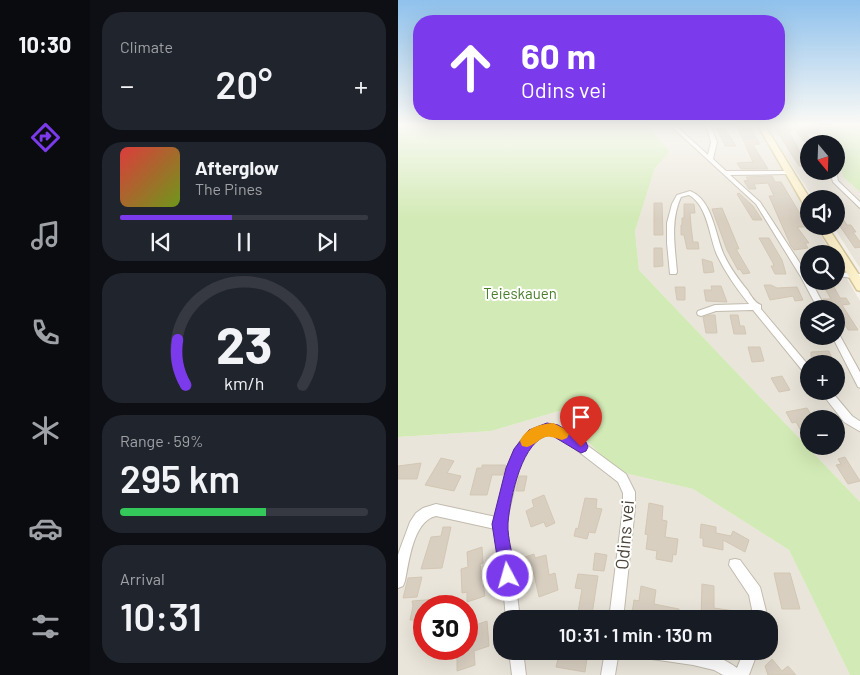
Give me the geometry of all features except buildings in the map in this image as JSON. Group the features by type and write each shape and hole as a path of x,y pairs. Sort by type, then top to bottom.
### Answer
{"main road":[{"path":"779,156 800,190"},
{"path":"828,235 857,276 860,287"}],"street":[{"path":"706,156 761,207 800,266"},
{"path":"726,173 789,172"},
{"path":"835,180 860,207"},
{"path":"673,272 673,209 679,196 690,193 700,199 722,257 800,361"},
{"path":"701,313 714,308 758,307"},
{"path":"840,345 860,384"},
{"path":"832,400 848,419 860,428"},
{"name":"Odins vei","path":"500,524 513,468 518,454 529,438 541,430 553,429 573,441 622,478 630,500 617,610"},
{"path":"398,581 413,528 422,514 430,510 436,510 500,524 507,562 512,610"},
{"path":"735,565 756,592 759,610"},
{"path":"517,660 519,675"},
{"path":"608,675 610,660"},
{"path":"698,660 726,668 735,675"},
{"path":"742,675 748,660"}],"shaded area":[{"path":"667,156 775,156 800,200 800,235 820,235 827,245 800,245 800,290 845,290 845,276 860,301 860,502 815,455 845,455 845,410 800,410 800,439 639,270 635,231 655,168"},
{"path":"786,156 800,156 800,178"},
{"path":"802,180 846,180 860,192 860,268 839,235 845,235 845,190 808,190"},
{"path":"559,411 616,471 693,489 789,550 850,675 398,675 398,437 491,431"}],"green space":[{"name":"Teieskauen","path":"398,156 667,156 655,168 635,231 639,270 800,439 800,455 815,455 860,502 860,675 850,675 789,550 693,489 616,471 559,411 491,431 398,437"},
{"path":"846,156 860,156 860,192 846,180"}],"slow traffic":[{"path":"527,441 541,430 553,429 562,434"}],"route":[{"path":"508,576 500,524 518,454 529,438 541,430 547,429 553,429 581,447"}]}
